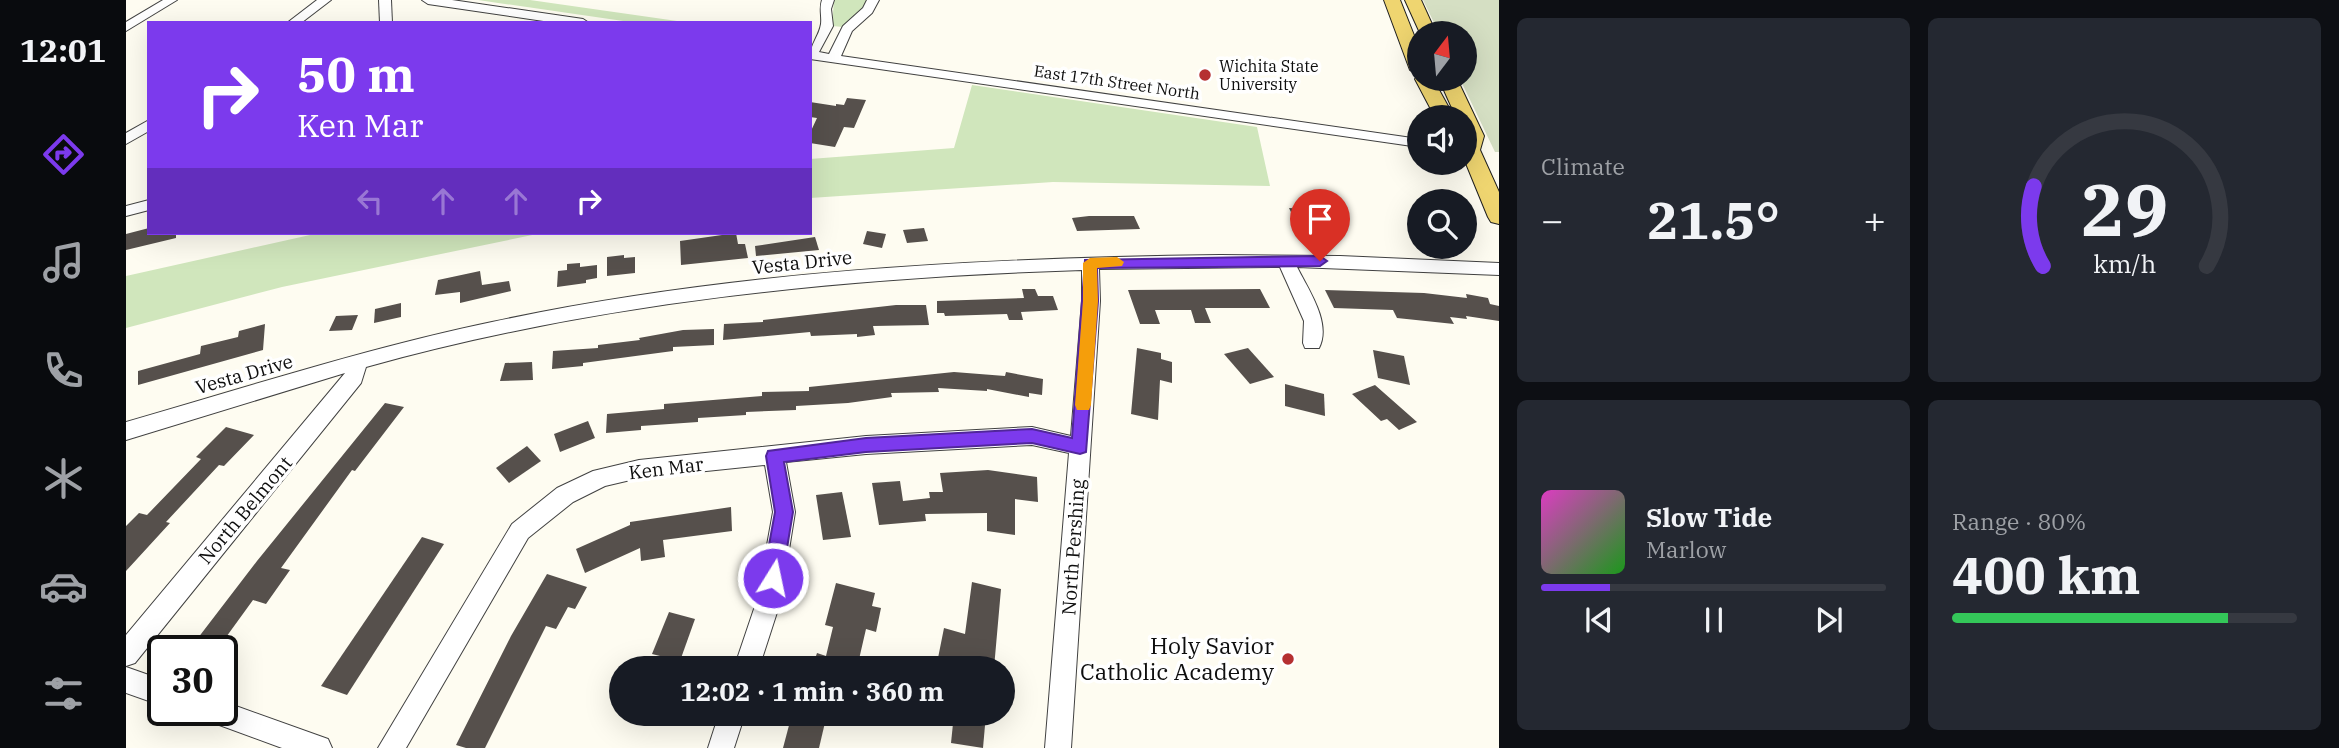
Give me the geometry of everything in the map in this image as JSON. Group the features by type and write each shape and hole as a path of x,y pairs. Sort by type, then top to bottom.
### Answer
{"main road":[{"path":"1392,0 1407,39"},
{"path":"1413,0 1423,21"},
{"path":"1477,171 1499,217"}],"street":[{"path":"126,27 171,0"},
{"path":"296,21 325,0"},
{"path":"385,0 386,21"},
{"path":"428,0 570,21"},
{"path":"812,53 827,26 825,9 828,0"},
{"path":"834,58 847,29 869,10 873,0"},
{"name":"East 17th Street North","path":"812,55 1407,141"},
{"path":"126,140 147,125"},
{"path":"126,211 147,206"},
{"path":"1286,261 1313,321 1312,343"},
{"name":"Vesta Drive","path":"126,430 358,362 543,318 702,293 977,267 1090,263 1286,261 1499,269"},
{"name":"North Pershing","path":"1058,748 1091,301 1090,263"},
{"name":"North Belmont","path":"126,654 354,378 358,362"},
{"name":"Ken Mar","path":"391,748 520,531 565,495 601,478 639,470 866,445 1032,436 1080,447"},
{"path":"751,656 769,600 784,512 774,456"},
{"path":"126,680 147,687"},
{"path":"238,719 319,748"},
{"path":"721,748 728,726"}],"green space":[{"path":"478,0 530,0 677,21 623,21"},
{"path":"834,0 867,0 860,13 843,27 832,26"},
{"path":"1423,0 1499,0 1499,152 1495,152 1477,114 1477,105 1472,105 1466,91 1477,91 1477,21 1433,21"},
{"path":"972,85 1257,127 1270,186 1053,182 812,198 812,159 954,148"},
{"path":"310,235 532,235 282,287 126,328 126,276"}],"building":[{"path":"847,98 866,100 854,128 844,127 835,147 812,143 812,129 817,118 812,117 812,102 844,105"},
{"path":"1289,208 1306,209 1316,230 1299,229"},
{"path":"1134,216 1140,229 1077,231 1072,218"},
{"path":"924,228 928,241 907,243 903,230"},
{"path":"147,229 147,235 176,235 176,238 126,250 126,234"},
{"path":"867,231 886,234 882,248 863,244"},
{"path":"736,235 738,244 745,244 748,258 681,265 680,241"},
{"path":"815,237 819,250 756,256 755,246"},
{"path":"624,255 624,258 635,257 635,273 607,276 607,257"},
{"path":"580,263 580,267 597,265 597,278 586,280 586,283 557,287 558,271 567,270 567,264"},
{"path":"480,271 482,285 509,281 511,291 460,303 460,292 435,295 438,280"},
{"path":"1022,289 1035,289 1038,296 1053,296 1058,310 1021,312 1023,320 1009,320 1007,314 945,316 944,313 937,313 937,301 1024,298"},
{"path":"1260,289 1270,308 1205,308 1211,323 1195,323 1191,310 1155,310 1160,324 1140,324 1128,290"},
{"path":"1325,290 1424,293 1467,298 1466,294 1488,298 1490,304 1499,306 1499,321 1466,316 1467,319 1450,317 1454,324 1397,318 1393,310 1334,308"},
{"path":"401,303 401,317 374,323 375,309"},
{"path":"896,305 926,305 929,325 873,326 875,335 857,337 857,334 811,336 810,332 723,340 724,324 763,322"},
{"path":"358,315 352,330 329,331 336,316"},
{"path":"265,324 263,350 138,385 138,371 200,354 201,346 238,337 239,331"},
{"path":"714,329 714,345 673,347 673,351 552,369 553,351 598,348 598,345 640,340 639,338 683,330"},
{"path":"1137,348 1161,353 1161,359 1172,362 1172,383 1160,380 1158,420 1131,414"},
{"path":"1248,348 1274,377 1250,384 1224,354"},
{"path":"1373,350 1404,356 1410,385 1378,378"},
{"path":"532,362 533,380 500,381 505,363"},
{"path":"954,372 1005,376 1006,372 1043,379 1042,395 1029,393 1029,397 987,389 938,388 939,392 891,393 892,397 796,406 796,410 698,418 698,422 641,426 641,430 606,433 607,414 664,409 664,404 762,396 762,392 809,391 809,387"},
{"path":"1285,384 1324,394 1325,416 1285,406"},
{"path":"1375,385 1417,422 1399,430 1387,419 1381,421 1352,394"},
{"path":"385,403 404,407 355,471 352,470 281,568 290,570 266,604 253,600 228,635 200,635"},
{"path":"588,421 595,438 560,452 554,434"},
{"path":"226,427 254,435 224,466 219,465 166,522 170,523 126,571 126,526 139,513 147,515 201,459 196,457"},
{"path":"527,446 541,461 509,483 496,468"},
{"path":"988,470 1037,477 1038,502 1015,499 1015,535 987,531 987,513 925,514 926,521 879,525 872,483 900,481 903,501 930,498 929,492 943,492 940,473"},
{"path":"842,492 851,537 823,540 816,495"},
{"path":"731,507 732,531 663,540 665,557 641,561 640,548 585,573 576,549 630,525 630,522"},
{"path":"422,537 444,544 347,695 321,686"},
{"path":"547,574 587,587 575,609 568,607 556,629 546,626 485,748 456,745 511,636"},
{"path":"972,582 1001,589 995,656 938,656 944,628 965,634"},
{"path":"836,583 875,593 872,606 881,608 876,632 866,629 860,656 826,656 833,627 825,625"},
{"path":"669,612 695,619 682,656 652,654"},
{"path":"789,726 824,726 819,748 783,748"},
{"path":"953,726 985,726 983,748 951,743"}],"slow traffic":[{"path":"1083,405 1091,301 1090,263 1117,262"}],"place":[{"name":"Wichita State University","path":"1205,75"},
{"name":"Holy Savior Catholic Academy","path":"1288,659"}],"route":[{"path":"773,578 784,512 774,456 866,445 1032,436 1080,447 1091,301 1090,263 1320,261"}]}
